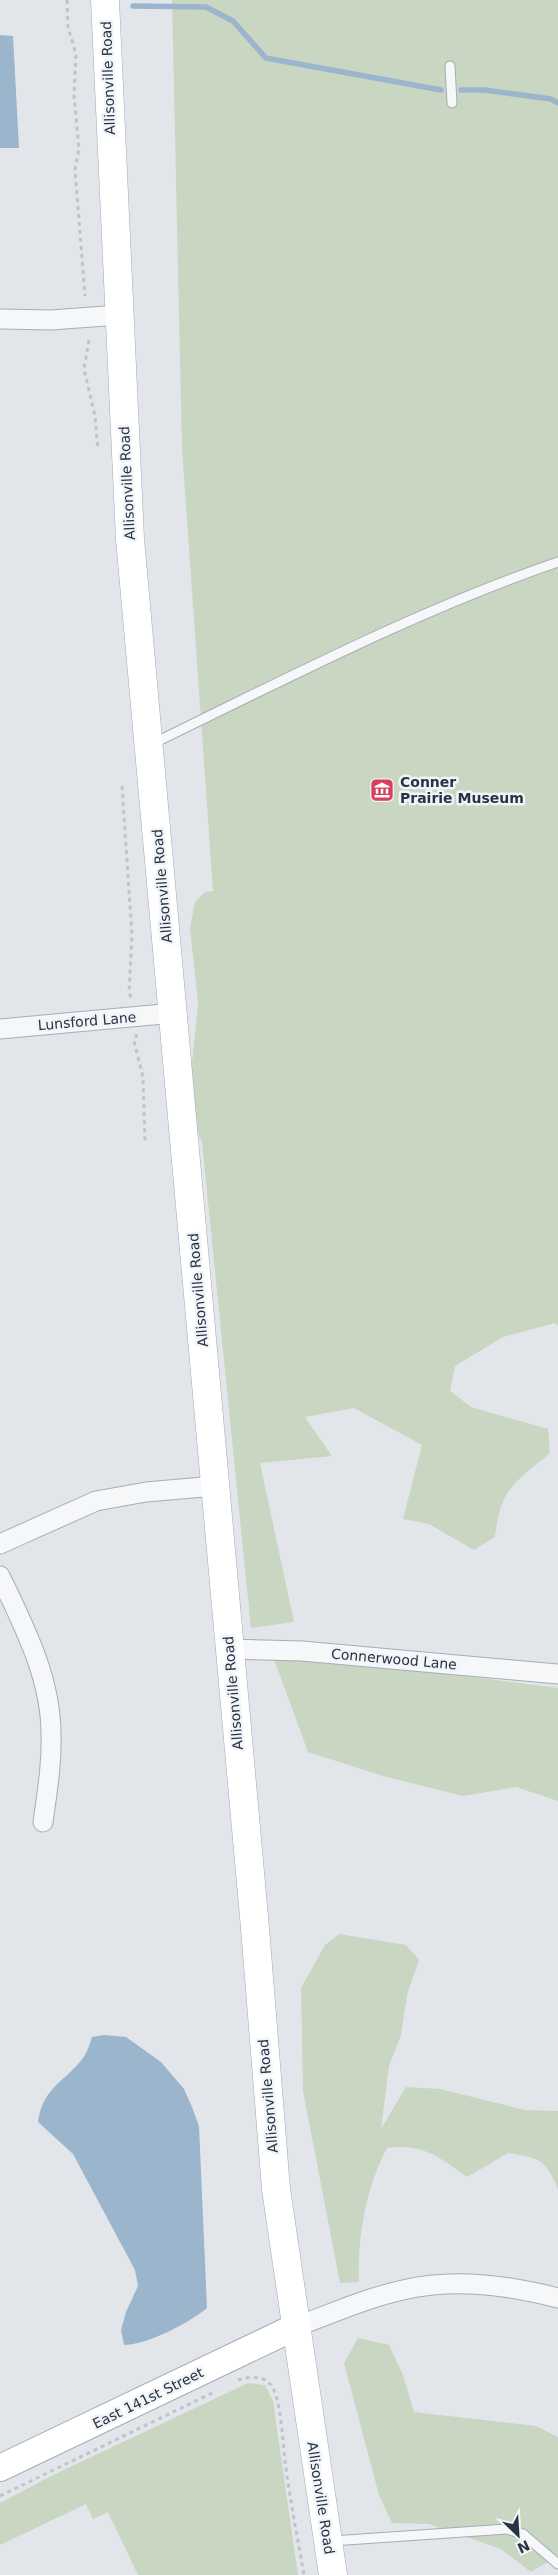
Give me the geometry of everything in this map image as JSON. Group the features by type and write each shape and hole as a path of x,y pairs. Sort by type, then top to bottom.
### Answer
{"main road":[{"name":"Allisonville Road","path":"105,0 130,539 174,1013 276,2189 333,2575"}],"street":[{"path":"0,319 51,320 119,315"},
{"name":"Lunsford Lane","path":"0,1029 174,1013"},
{"path":"0,1544 96,1502 146,1492 215,1486"},
{"path":"0,1576 30,1638 41,1672 49,1711 51,1756 42,1822"},
{"name":"Connerwood Lane","path":"229,1649 302,1651 558,1674"},
{"path":"295,2327 381,2296 437,2284 494,2286 558,2298"},
{"name":"East 141st Street","path":"0,2468 295,2327"}],"lane":[{"path":"450,66 452,104"},
{"path":"150,745 422,615 485,588 558,562"},
{"path":"327,2541 366,2540 506,2529 528,2537 558,2564"}],"path":[{"path":"67,0 68,27 76,54 74,95 79,149 75,170 85,296"},
{"path":"89,340 84,369 95,416 98,450"},
{"path":"122,786 132,935 129,993 132,1001"},
{"path":"137,1034 134,1041 143,1077 145,1143"},
{"path":"231,2384 239,2380 256,2378 265,2380 274,2389 279,2409 286,2471 304,2575"},
{"path":"0,2496 223,2388"}],"green space":[{"name":"Conner Prairie Museum","path":"172,0 558,0 558,1326 555,1323 503,1337 455,1366 450,1391 471,1407 548,1429 550,1453 511,1488 501,1508 495,1537 474,1550 429,1524 403,1519 422,1445 354,1408 305,1417 332,1456 260,1463 294,1622 251,1628 202,1142 195,1127 188,1102 198,1003 190,928 195,902 205,892 213,891 182,448"},
{"path":"274,1659 387,1666 558,1688 558,1801 516,1787 463,1796 383,1776 308,1752"},
{"path":"339,1934 406,1945 419,1960 407,1995 401,2035 389,2066 381,2129 406,2087 440,2089 525,2110 558,2111 558,2189 545,2165 527,2156 508,2153 467,2177 430,2153 411,2148 387,2148 373,2179 364,2213 361,2231 359,2282 340,2283 303,2091 301,1988 325,1945"},
{"path":"358,2338 389,2345 403,2375 414,2412 536,2426 558,2437 558,2556 531,2572 501,2549 429,2524 392,2523 379,2495 344,2363"},
{"path":"248,2383 265,2385 273,2401 298,2575 138,2575 108,2512 93,2519 86,2504 0,2545 0,2503 49,2477"}],"water":[{"path":"0,35 13,36 19,148 0,148"},
{"path":"104,2035 126,2037 161,2062 184,2089 199,2126 207,2308 190,2320 156,2337 124,2345 121,2330 126,2312 138,2286 135,2270 73,2154 38,2122 45,2099 51,2091 79,2064 86,2053 92,2037"}],"waterway":[{"path":"133,6 206,7 233,21 266,58 441,90"},
{"path":"461,90 485,90 551,99 558,103"}],"place":[{"name":"Conner Prairie Museum","path":"382,790"}]}
